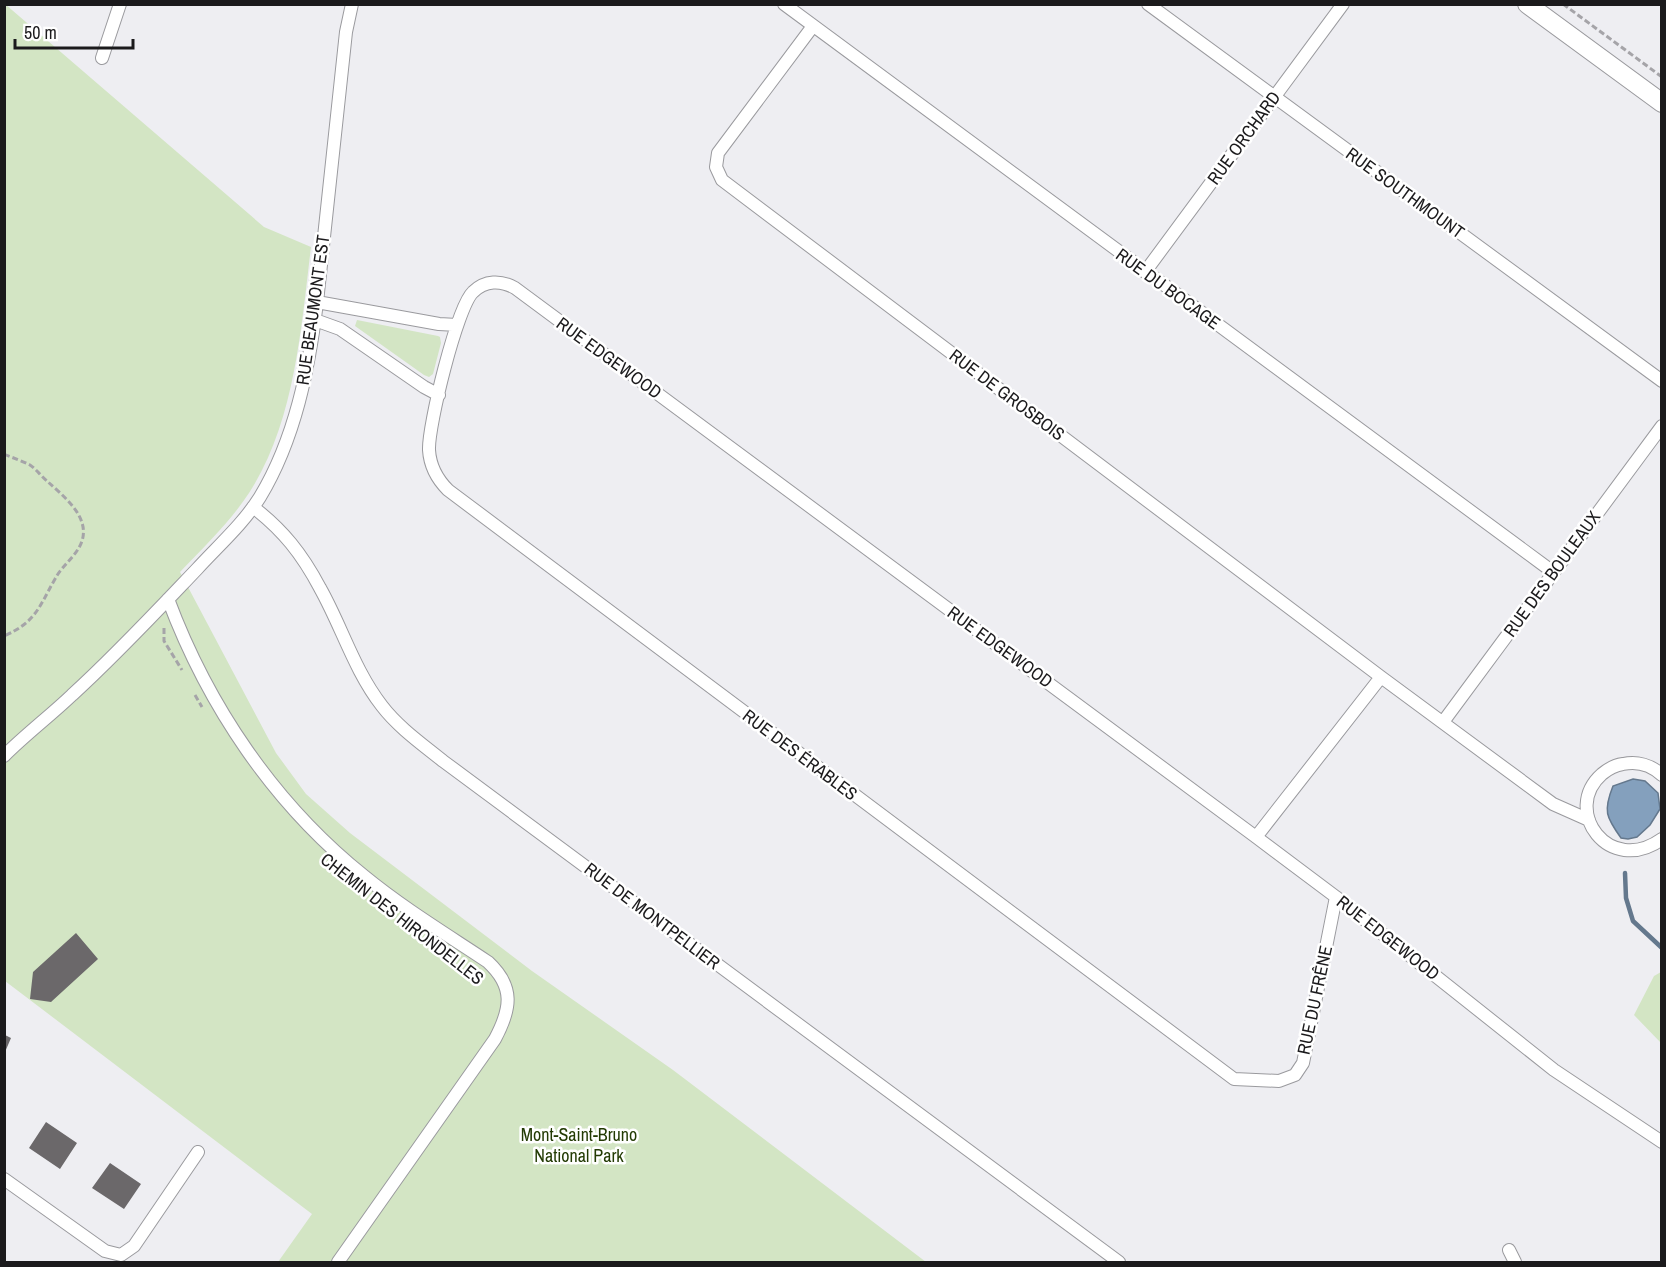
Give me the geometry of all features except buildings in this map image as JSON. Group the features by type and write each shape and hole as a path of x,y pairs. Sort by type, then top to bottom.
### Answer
{"street":[{"path":"102,58 120,4"},
{"name":"RUE BEAUMONT EST","path":"4,756 73,694 168,599 253,507 274,470 291,426 306,373 315,320 346,32 352,4"},
{"name":"RUE DU BOCAGE","path":"784,4 1553,572"},
{"name":"RUE SOUTHMOUNT","path":"1148,4 1662,381"},
{"name":"RUE ORCHARD","path":"1146,272 1343,4"},
{"path":"1527,4 1662,103"},
{"name":"RUE DE GROSBOIS","path":"813,26 718,153 716,167 722,180 1553,804 1588,820"},
{"name":"RUE EDGEWOOD","path":"457,325 469,297 481,286 501,283 515,288 1257,837 1554,1070 1662,1142"},
{"path":"317,302 439,324 457,325"},
{"path":"315,320 340,329 439,395"},
{"name":"RUE DES ÉRABLES","path":"457,325 429,442 430,457 438,478 454,495 1234,1079"},
{"name":"RUE DES BOULEAUX","path":"1443,722 1662,426"},
{"name":"RUE DE MONTPELLIER","path":"253,507 280,530 301,556 321,589 361,674 382,706 414,737 1119,1263"},
{"name":"CHEMIN DES HIRONDELLES","path":"168,599 206,685 234,732 276,788 336,852 363,876 387,895 488,962 501,977 508,993 508,1010 495,1039 338,1263"},
{"path":"1257,837 1381,676"},
{"path":"1662,775 1647,765 1620,764 1607,770 1597,779 1590,791 1587,804 1588,820 1595,833 1606,844 1621,850 1636,851 1662,839"},
{"name":"RUE DU FRÊNE","path":"1234,1079 1279,1081 1294,1075 1303,1063 1336,897"},
{"path":"4,1179 105,1251 121,1255 134,1246 198,1152"},
{"path":"1509,1250 1515,1263"}],"path":[{"path":"1563,4 1662,77"},
{"path":"4,454 31,466 63,495 82,520 84,531 78,550 59,572 36,614 27,624 4,636"},
{"path":"165,625 164,641 186,678"},
{"path":"194,694 203,709"}],"green space":[{"name":"Mont-Saint-Bruno National Park","path":"5,4 264,227 311,247 294,374 277,436 242,504 180,572 276,753 306,794 350,833 532,971 673,1070 926,1262 278,1262 312,1214 5,981"},
{"path":"357,320 440,337 441,343 433,374 429,377 424,375 355,326"},
{"path":"1661,972 1661,1043 1634,1015 1654,976"}],"water":[{"path":"1633,779 1645,781 1658,793 1660,809 1650,825 1637,837 1621,838 1609,819 1608,802 1613,786"}],"waterway":[{"path":"1625,873 1626,898 1633,921 1662,948"}]}
